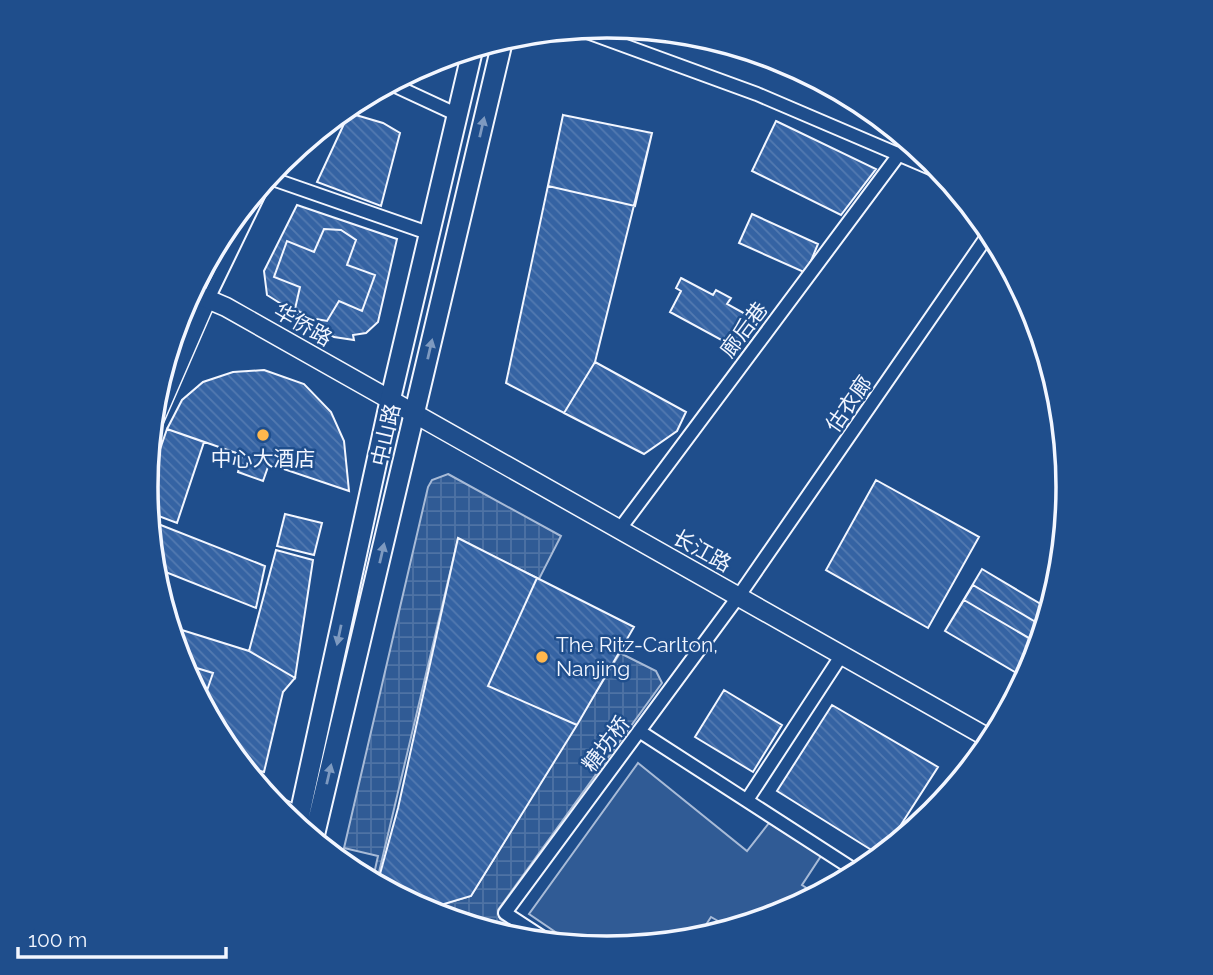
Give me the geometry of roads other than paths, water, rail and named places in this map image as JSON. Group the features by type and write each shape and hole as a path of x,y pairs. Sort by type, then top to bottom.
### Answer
{"main road":[{"name":"中山路","path":"316,830 500,52"},
{"name":"中山路","path":"295,811 470,60"},
{"name":"华侨路","path":"201,296 390,401"},
{"name":"长江路","path":"390,401 982,734"}],"street":[{"path":"604,38 757,94 912,159"},
{"path":"401,89 458,115"},
{"name":"廊后巷","path":"619,530 900,153"},
{"path":"279,181 431,234"},
{"path":"169,388 247,218"},
{"name":"估衣廊","path":"738,597 983,243"},
{"name":"糖坊桥","path":"531,930 505,913 738,597"},
{"path":"747,800 841,656"},
{"path":"639,731 848,866"}],"place":[{"name":"中心大酒店","path":"263,435"},
{"name":"The Ritz-Carlton, Nanjing","path":"542,657"}]}
